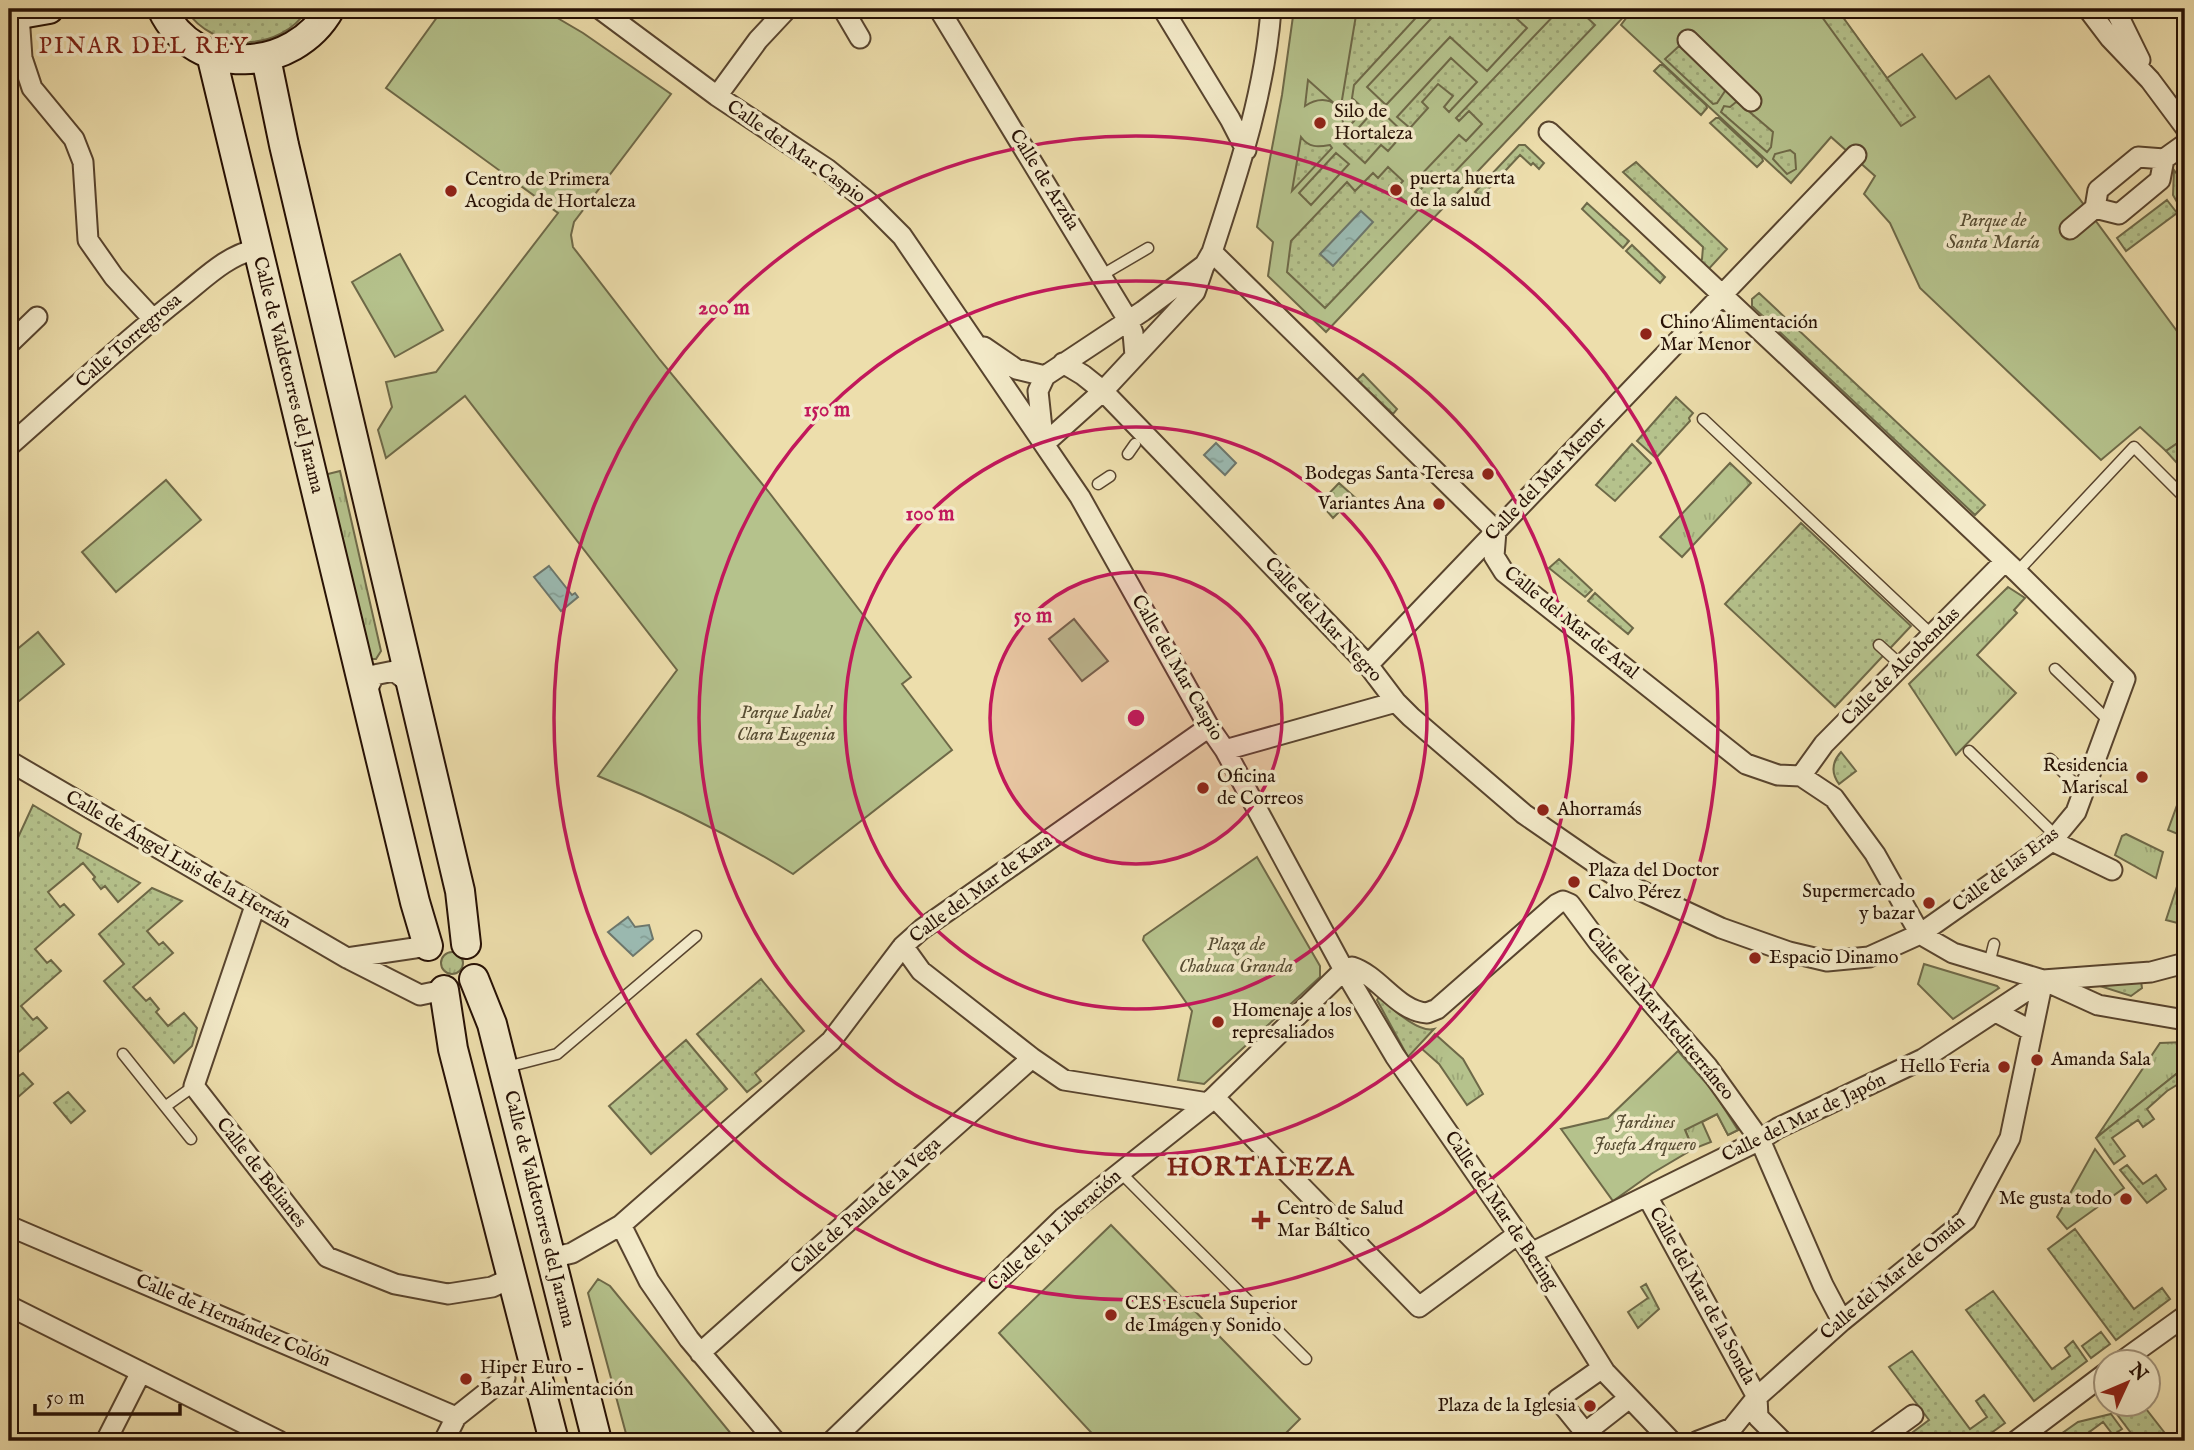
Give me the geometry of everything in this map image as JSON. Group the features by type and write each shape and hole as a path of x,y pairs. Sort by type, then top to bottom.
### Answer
{"street":[{"path":"49,9 14,15 22,58 32,88 74,139 82,162 88,240 114,277 153,319"},
{"path":"162,9 166,18 186,39 211,54 238,60 266,58 291,49 313,33 330,9"},
{"name":"Calle del Mar Caspio","path":"584,9 617,23"},
{"name":"Calle del Mar Caspio","path":"600,9 717,96 827,169 868,202 902,236 1085,506 1209,727 1225,750 1344,970"},
{"path":"717,96 758,40 786,9"},
{"path":"843,9 860,37"},
{"name":"Calle de Arzúa","path":"939,9 1128,320 1133,333 1135,356"},
{"path":"1163,9 1246,150"},
{"path":"1044,444 1103,391 1195,292 1246,150 1268,48 1271,9"},
{"path":"2088,9 2110,38 2150,80 2185,127"},
{"path":"2115,9 2150,80"},
{"path":"1688,40 1751,101"},
{"name":"Calle de Valdetorres del Jarama","path":"211,54 415,902 428,946"},
{"path":"266,58 281,132 460,891 466,944 472,954 474,979 461,991 444,990 432,980 427,968 425,956 428,946 437,937 447,934 466,944"},
{"path":"1549,132 2011,567"},
{"path":"2070,229 2095,208 2098,190 2138,157 2164,159 2185,144"},
{"name":"Calle del Mar Menor","path":"1368,665 1856,155"},
{"path":"2095,208 2119,214 2160,180 2164,159"},
{"name":"Calle Torregrosa","path":"10,441 227,260 244,251 257,249"},
{"path":"1045,376 1128,320 1208,259"},
{"path":"1208,259 1496,531"},
{"path":"9,344 37,317"},
{"name":"Calle del Mar Caspio","path":"974,341 1016,369 1045,376 1038,391 1044,444"},
{"name":"Calle del Mar Negro","path":"1063,363 1103,391 1368,665 1396,702 1524,814 1595,863"},
{"name":"Calle del Mar de Aral","path":"1496,531 1494,556 1504,572 1746,764 1778,775 1801,776 1834,798 1875,854 1920,934"},
{"name":"Calle de Alcobendas","path":"1801,776 1825,744 1932,635 2011,567"},
{"name":"Calle de las Eras","path":"1595,863 1634,888 1721,928 1789,953 1828,961 1869,957 1920,934 2054,839 2076,812 2124,679 2011,567"},
{"path":"365,695 374,675 394,671 412,685"},
{"path":"1225,750 1396,702"},
{"name":"Calle del Mar de Kara","path":"551,1258 572,1253 621,1225 831,1041 903,946 922,929 1209,727"},
{"name":"Calle de Ángel Luis de la Herrán","path":"9,761 347,958 419,995 444,990"},
{"path":"2054,839 2112,870"},
{"name":"Calle del Mar Mediterráneo","path":"1344,970 1352,967 1360,970 1370,975 1408,1008 1422,1013 1432,1012 1550,909 1563,901 1574,909 1599,943 1707,1066 1760,1140 1823,1285 1842,1321"},
{"path":"194,1086 255,906"},
{"path":"1920,934 1953,953 1991,954 2043,980 2151,972 2185,963"},
{"path":"347,958 428,946"},
{"path":"903,946 921,971 1064,1080 1211,1100 1419,1307 1518,1234"},
{"name":"Calle de la Liberación","path":"832,1441 1063,1218 1211,1100 1344,970"},
{"name":"Calle del Mar de Bering","path":"1344,970 1395,1056 1531,1253 1605,1372 1671,1441"},
{"path":"2067,978 2098,1005 2185,1020"},
{"name":"Calle de Valdetorres del Jarama","path":"474,979 492,1024 597,1441"},
{"name":"Calle del Mar de Japón","path":"1531,1253 1760,1140 1778,1128 1923,1059 2043,980"},
{"name":"Calle del Mar de Omán","path":"1698,1441 1729,1434 1757,1397 1842,1321 1966,1220 2010,1138 2043,980"},
{"path":"444,990 453,1049 554,1441"},
{"path":"1996,1012 2032,1031"},
{"name":"Calle de Paula de la Vega","path":"699,1353 1032,1058"},
{"name":"Calle de Belianes","path":"194,1086 327,1256 395,1284 449,1294 492,1287 512,1278"},
{"path":"1155,1093 1168,1107 1174,1130"},
{"name":"Calle del Mar de la Sonda","path":"1647,1196 1757,1397 1758,1417 1782,1441"},
{"path":"621,1225 649,1281 699,1353 775,1441"},
{"name":"Calle de Hernández Colón","path":"9,1226 457,1417"},
{"path":"9,1306 279,1441"},
{"path":"2141,1348 2185,1316"},
{"path":"1598,1371 1558,1399 1589,1437 1623,1403"},
{"path":"106,1441 141,1372"},
{"path":"444,1441 457,1417 505,1378"},
{"path":"2016,1441 2092,1384"},
{"path":"1877,1441 1913,1415"}],"lane":[{"path":"1102,275 1148,248"},
{"path":"1703,419 1932,635"},
{"path":"1128,454 1135,444"},
{"path":"2011,567 2134,447 2185,498"},
{"path":"1098,484 1110,476"},
{"path":"1879,645 1902,666"},
{"path":"2055,669 2109,721"},
{"path":"1969,751 2054,839"},
{"path":"2050,758 2083,792"},
{"path":"503,1068 557,1054 696,936"},
{"path":"123,1054 191,1139"},
{"path":"166,1106 194,1086"},
{"path":"1120,1172 1306,1360"}],"green space":[{"path":"185,9 308,9 296,23 281,34 247,42 229,40 213,34"},
{"name":"Parque Isabel Clara Eugenia","path":"443,9 542,9 583,33 671,94 574,222 571,235 573,247 660,360 768,491 911,677 902,684 952,750 793,874 697,820 598,776 677,670 465,396 386,458 378,430 392,407 386,382 436,372 558,213 386,88"},
{"path":"1294,9 1631,9 1326,332 1268,276 1273,242 1257,227 1282,95"},
{"path":"1357,9 1424,9 1354,85 1352,98 1364,109 1358,115 1342,100"},
{"path":"1440,9 1506,9 1527,28 1487,71 1450,37 1386,105 1367,87"},
{"path":"1560,9 1578,9 1595,25 1325,308 1287,272 1291,241 1347,182 1355,191 1373,173 1378,178 1388,167 1403,181 1394,191 1407,203 1424,186 1417,179 1459,135 1466,141 1482,124 1469,111 1459,121 1456,118"},
{"name":"Parque de Santa María","path":"1633,9 1836,9 1887,78 1922,54 1956,99 1989,76 2185,342 2185,438 2166,451 2140,427 2101,460 1920,288 1890,223 1864,194 1875,176 1831,137 1791,183 1621,25"},
{"path":"1837,9 1915,117 1901,126 1817,10"},
{"path":"1678,47 1724,87 1725,91 1717,103 1713,104 1665,59"},
{"path":"1451,58 1477,82 1449,112 1444,107 1453,96 1438,84 1422,102 1428,108 1410,128 1397,117"},
{"path":"1660,65 1706,105 1707,108 1701,115 1654,71"},
{"path":"1308,80 1354,121 1339,138 1343,119 1336,105 1323,100 1305,106"},
{"path":"1736,102 1773,132 1771,147 1767,152 1721,112 1724,106 1730,107"},
{"path":"1381,111 1404,133 1388,151 1381,145 1365,163 1344,144 1369,116 1374,119"},
{"path":"1716,118 1762,158 1763,161 1757,167 1710,123"},
{"path":"1301,137 1311,145 1330,145 1332,148 1292,191"},
{"path":"1519,145 1525,145 1544,163 1539,169 1520,155 1481,197 1475,192"},
{"path":"1790,150 1795,154 1796,169 1787,174 1773,159 1775,154"},
{"path":"1336,153 1349,164 1311,205 1299,193"},
{"path":"1636,162 1727,249 1705,273 1697,264 1702,259 1703,247 1623,172"},
{"path":"2174,170 2185,185 2185,206 2181,209 2173,195"},
{"path":"2167,200 2177,213 2126,251 2117,238"},
{"path":"1587,203 1629,241 1623,248 1582,209"},
{"path":"1632,245 1665,277 1660,283 1626,251"},
{"path":"400,254 443,330 395,357 352,282"},
{"path":"1759,293 1985,505 1975,515 1752,306 1752,299"},
{"path":"1363,374 1397,409 1393,414 1357,380"},
{"path":"1676,397 1693,413 1690,421 1656,458 1637,441"},
{"path":"2185,438 2185,472 2166,451"},
{"path":"1632,444 1651,463 1615,501 1596,485"},
{"path":"1730,463 1751,483 1682,557 1660,537"},
{"path":"340,471 381,651 376,659 372,659 368,654 324,475"},
{"path":"166,480 201,520 116,592 82,552"},
{"path":"1339,483 1361,503 1358,507 1350,501 1333,518 1320,503"},
{"path":"1801,523 1911,626 1835,707 1725,604"},
{"path":"1559,559 1592,590 1585,597 1549,568"},
{"path":"2008,587 2025,598 2014,610 2017,613 1977,655 2016,693 1956,755 1909,684"},
{"path":"1595,593 1633,628 1628,634 1588,601"},
{"path":"1074,619 1108,661 1082,681 1049,639"},
{"path":"38,632 64,664 13,706 9,702 9,656"},
{"path":"1841,752 1856,771 1839,784 1834,768"},
{"path":"2180,797 2185,799 2185,837 2168,830"},
{"path":"33,805 81,834 77,848 140,883 118,902 105,886 101,889 83,863 48,892 60,907 64,904 74,915 35,949 47,963 51,960 61,971 21,1006 33,1020 37,1017 47,1028 9,1060 9,857"},
{"path":"2126,834 2163,852 2156,878 2115,855 2122,836"},
{"name":"Plaza de Chabuca Granda","path":"1257,857 1320,966 1320,977 1204,1084 1178,1080 1192,1011 1143,940 1144,936"},
{"path":"2185,862 2185,925 2166,920"},
{"path":"152,888 182,901 147,931 159,945 163,942 173,953 133,987 146,1001 150,998 159,1009 156,1012 168,1026 184,1013 197,1028 192,1046 174,1063 104,981 124,964 99,934"},
{"path":"452,952 460,955 463,963 460,971 452,974 444,971 441,963 444,955"},
{"path":"1924,964 1999,988 1953,1019 1918,984"},
{"path":"761,979 804,1031 755,1073 761,1081 747,1092 697,1034"},
{"path":"2141,981 2142,988 2131,996 2100,986"},
{"path":"1379,997 1413,1024 1434,1029 1408,1057 1377,1000"},
{"path":"1435,1034 1463,1059 1483,1094 1467,1105 1439,1064 1422,1049"},
{"path":"686,1040 727,1089 651,1154 609,1106"},
{"path":"2185,1042 2185,1067 2096,1138 2160,1043"},
{"name":"Jardines Josefa Arquero","path":"1678,1051 1713,1091 1738,1130 1728,1135 1717,1114 1685,1130 1693,1149 1613,1201 1561,1129 1608,1118"},
{"path":"9,1064 19,1076 23,1073 33,1084 9,1105"},
{"path":"2185,1067 2185,1080 2167,1091 2147,1109 2154,1119 2143,1127 2138,1120 2112,1138 2125,1156 2114,1164 2096,1138"},
{"path":"68,1092 85,1111 71,1123 54,1103"},
{"path":"1716,1095 1738,1130 1728,1135 1717,1114 1702,1122 1711,1142 1693,1149 1685,1130"},
{"path":"2095,1149 2124,1188 2067,1229 2057,1217"},
{"path":"2127,1165 2143,1184 2156,1175 2166,1189 2147,1203 2120,1170"},
{"path":"1111,1225 1300,1419 1278,1441 1099,1441 999,1333"},
{"path":"2075,1229 2134,1309 2162,1288 2170,1299 2116,1340 2048,1249"},
{"path":"598,1279 610,1286 737,1441 628,1441 588,1293"},
{"path":"1646,1284 1659,1309 1638,1328 1628,1312 1648,1298 1641,1287"},
{"path":"1993,1291 2052,1369 2070,1356 2065,1348 2073,1341 2087,1361 2034,1401 1966,1310"},
{"path":"2101,1332 2110,1344 2105,1348 2092,1348 2091,1358 2082,1346"},
{"path":"1912,1351 1970,1429 1987,1417 1976,1401 1984,1395 2005,1423 1980,1441 1924,1441 1921,1438 1916,1441 1901,1441 1929,1420 1889,1367"},
{"path":"2094,1418 2114,1418 2122,1429 2113,1435 2103,1422 2084,1436 2088,1441 2051,1441 2078,1422"},
{"path":"2120,1418 2153,1418 2171,1441 2137,1441"}],"water":[{"path":"1361,211 1373,222 1333,266 1320,254"},
{"path":"1216,443 1236,463 1225,475 1204,455"},
{"path":"549,566 572,595 575,593 578,597 561,611 534,577"},
{"path":"628,917 635,927 649,925 653,939 633,956 608,932"}],"place":[{"name":"Silo de Hortaleza","path":"1320,123"},
{"name":"puerta huerta de la salud","path":"1396,190"},
{"name":"Centro de Primera Acogida de Hortaleza","path":"451,191"},
{"name":"Chino Alimentación Mar Menor","path":"1646,334"},
{"name":"Bodegas Santa Teresa","path":"1488,474"},
{"name":"Variantes Ana","path":"1439,504"},
{"name":"Residencia Mariscal","path":"2142,777"},
{"name":"Oficina de Correos","path":"1203,788"},
{"name":"Ahorramás","path":"1543,810"},
{"name":"Plaza del Doctor Calvo Pérez","path":"1574,882"},
{"name":"Supermercado y bazar","path":"1929,903"},
{"name":"Espacio Dinamo","path":"1755,958"},
{"name":"Homenaje a los represaliados","path":"1218,1022"},
{"name":"Amanda Sala","path":"2037,1060"},
{"name":"Hello Feria","path":"2004,1067"},
{"name":"Me gusta todo","path":"2126,1199"},
{"name":"Centro de Salud Mar Báltico","path":"1261,1220"},
{"name":"CES Escuela Superior de Imágen y Sonido","path":"1111,1315"},
{"name":"Hiper Euro - Bazar Alimentación","path":"466,1379"},
{"name":"Plaza de la Iglesia","path":"1590,1406"}],"district":[{"name":"PINAR DEL REY","path":"144,46"},
{"name":"HORTALEZA","path":"1261,1167"}]}
